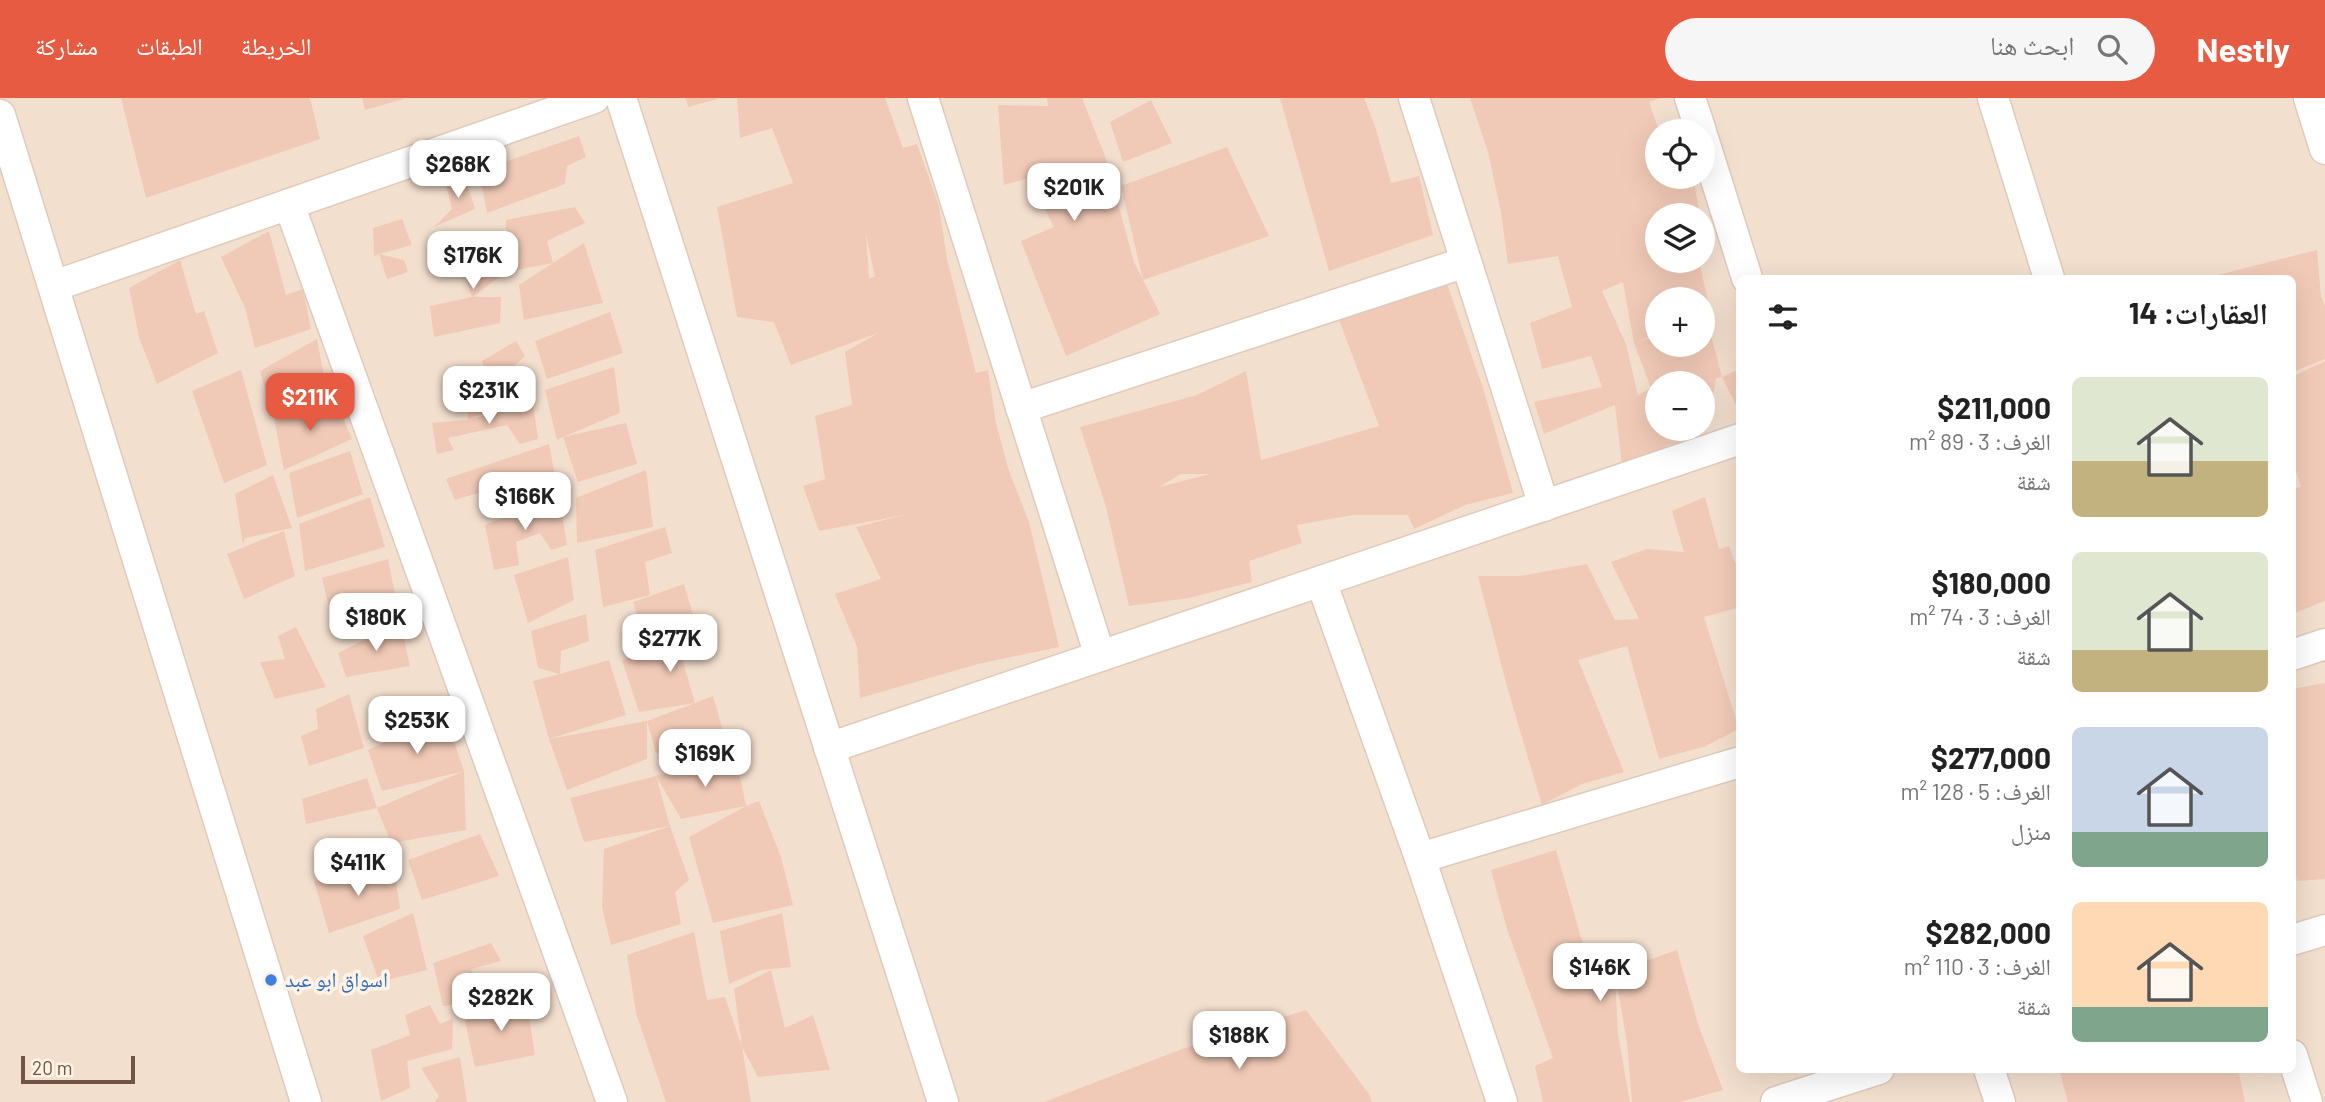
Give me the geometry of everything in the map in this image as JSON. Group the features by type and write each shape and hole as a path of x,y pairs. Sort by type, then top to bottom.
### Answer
{"street":[{"path":"54,286 594,98"},
{"path":"621,98 943,1102"},
{"path":"923,98 1100,656"},
{"path":"1414,98 1544,506"},
{"path":"1690,98 1697,119"},
{"path":"1993,98 2048,275"},
{"path":"2309,98 2325,149"},
{"path":"0,115 306,1102"},
{"path":"1715,176 1746,275"},
{"path":"289,205 612,1102"},
{"path":"1021,408 1466,262"},
{"path":"829,748 1736,440"},
{"path":"1321,581 1420,858 1502,1102"},
{"path":"2296,654 2325,643"},
{"path":"1420,858 1736,763"},
{"path":"2296,939 2325,930"},
{"path":"2296,1068 2307,1102"},
{"path":"1776,1102 1867,1073"},
{"path":"1990,1073 2000,1102"}],"shaded area":[{"path":"0,98 2325,98 2325,1102 0,1102"}],"building":[{"path":"121,98 310,98 320,139 146,198"},
{"path":"362,98 403,98 404,99 365,110"},
{"path":"686,98 717,98 717,99 688,107"},
{"path":"737,98 885,98 903,148 917,144 939,206 947,259 976,373 988,370 996,423 1008,468 1029,522 1059,647 978,664 860,698 857,647 835,594 881,579 856,527 904,515 819,531 803,486 825,479 815,416 852,405 845,352 878,333 791,365 774,322 737,317 717,207 793,183 772,128 740,138","holes":["866,234 875,277 869,278"]},
{"path":"1047,98 1082,98 1105,156 1134,262 1160,314 1066,356 1021,241 1054,227 1029,178 1004,185 1001,147 998,105 1048,106"},
{"path":"1280,98 1364,98 1391,183 1419,176 1433,235 1329,271"},
{"path":"1470,98 1661,98 1649,102 1655,119 1645,119 1645,189 1695,189 1698,203 1645,203 1645,273 1702,273 1705,287 1645,287 1645,339 1636,342 1645,340 1645,357 1715,357 1715,350 1722,377 1716,378 1715,384 1715,371 1645,372 1634,343 1623,282 1602,291 1626,344 1638,395 1645,391 1645,441 1687,441 1668,445 1622,466 1615,405 1544,434 1534,402 1602,387 1591,356 1542,369 1530,323 1572,307 1558,256 1508,264 1501,212 1488,152"},
{"path":"1151,100 1172,143 1123,162 1110,122"},
{"path":"579,136 586,157 567,166 565,184 487,213 479,171"},
{"path":"1227,147 1269,236 1143,280 1121,186"},
{"path":"445,180 466,180 475,209 434,227 452,209"},
{"path":"575,207 585,223 547,241 553,263 506,272 506,220"},
{"path":"402,219 412,245 374,256 373,228"},
{"path":"269,231 286,295 303,289 311,329 255,348 245,308 221,257"},
{"path":"491,231 506,272 472,297 458,251"},
{"path":"584,243 603,303 524,320 519,285"},
{"path":"2317,250 2321,296 2325,306 2325,359 2296,370 2296,275 2218,275"},
{"path":"379,254 404,260 408,272 387,279"},
{"path":"180,260 196,314 204,311 218,353 157,384 139,337 129,288"},
{"path":"1445,278 1484,391 1513,493 1465,505 1414,529 1408,515 1352,515 1297,525 1302,543 1249,561 1252,582 1189,598 1129,606 1106,507 1080,427 1197,395 1246,371 1261,460 1379,426 1339,320","holes":["1181,474 1210,474 1159,487"]},
{"path":"472,297 501,297 500,323 434,337 430,306"},
{"path":"610,312 623,353 547,379 535,341"},
{"path":"317,339 327,392 271,409 260,371"},
{"path":"516,341 525,356 506,374 511,400 468,420 466,389 488,376 482,361"},
{"path":"2325,361 2325,601 2296,612 2296,488 2301,487 2296,471 2296,375"},
{"path":"614,367 620,413 557,440 545,390"},
{"path":"241,370 267,465 224,483 192,391"},
{"path":"1736,371 1736,405 1722,377"},
{"path":"335,400 352,439 284,470 274,419"},
{"path":"533,403 538,439 520,444 507,425 448,438 454,450 437,454 432,423 467,420"},
{"path":"626,423 637,464 578,482 563,437"},
{"path":"549,444 557,487 517,501 507,484 455,500 446,479"},
{"path":"350,451 363,494 297,518 289,473"},
{"path":"646,470 653,527 577,543 576,498"},
{"path":"273,475 292,528 245,538 243,545 235,494"},
{"path":"559,496 567,545 551,550 540,533 516,542 519,565 494,570 485,525"},
{"path":"370,497 385,547 305,571 299,524"},
{"path":"1705,497 1719,549 1729,546 1736,564 1736,608 1704,617 1736,719 1736,731 1706,746 1659,759 1627,646 1578,660 1624,772 1582,784 1542,805 1478,576 1520,576 1587,564 1615,620 1639,619 1611,562 1647,549 1684,552 1672,511"},
{"path":"665,527 672,553 645,562 650,595 603,607 595,550"},
{"path":"284,531 295,576 244,599 227,554"},
{"path":"568,557 574,600 528,623 514,575"},
{"path":"388,559 399,615 336,636 322,578"},
{"path":"684,584 700,639 677,641 695,703 639,712 622,660 649,651 633,602"},
{"path":"586,614 589,641 561,651 560,674 538,668 531,631"},
{"path":"400,622 410,666 346,677 338,653"},
{"path":"296,627 326,687 275,699 260,662 285,659 278,636"},
{"path":"609,660 626,715 549,739 533,681"},
{"path":"2325,683 2325,879 2297,881 2296,875 2296,688"},
{"path":"349,694 364,748 309,766 301,736 318,729 316,709"},
{"path":"713,696 725,738 656,753 647,721"},
{"path":"445,715 464,771 382,791 368,750"},
{"path":"647,721 647,759 567,790 549,739"},
{"path":"736,757 746,806 681,819 656,776"},
{"path":"464,771 466,830 391,843 377,808"},
{"path":"656,776 670,826 584,842 570,798"},
{"path":"367,778 377,808 306,824 302,799"},
{"path":"759,801 781,857 793,905 713,923 689,837"},
{"path":"670,826 689,880 675,892 681,924 611,945 602,907 604,849"},
{"path":"480,834 499,876 422,900 408,860"},
{"path":"1556,850 1593,979 1677,950 1699,1027 1723,1090 1680,1102 1632,1102 1627,1043 1615,973 1618,1034 1630,1102 1543,1102 1535,1066 1553,1058 1507,929 1491,870"},
{"path":"394,867 400,909 329,933 314,881"},
{"path":"413,913 427,970 379,982 363,936"},
{"path":"782,913 791,967 761,970 729,984 720,931"},
{"path":"694,932 707,1000 725,997 742,1047 751,1102 666,1102 636,1013 627,955"},
{"path":"491,943 501,961 471,969 484,999 443,1006 433,963"},
{"path":"771,970 785,1028 813,1015 830,1070 758,1077 742,1047 734,989"},
{"path":"525,991 535,1055 475,1067 465,1021"},
{"path":"430,1005 440,1024 453,1019 452,1049 407,1061 410,1088 381,1101 371,1050 410,1035 405,1015"},
{"path":"1306,1010 1369,1094 1372,1102 1044,1102 1182,1049"},
{"path":"460,1057 467,1102 434,1102 439,1096 421,1068"},
{"path":"2060,1073 2239,1073 2245,1102 2068,1102"}],"place":[{"name":"اسواق ابو عبد","path":"271,980"}]}
